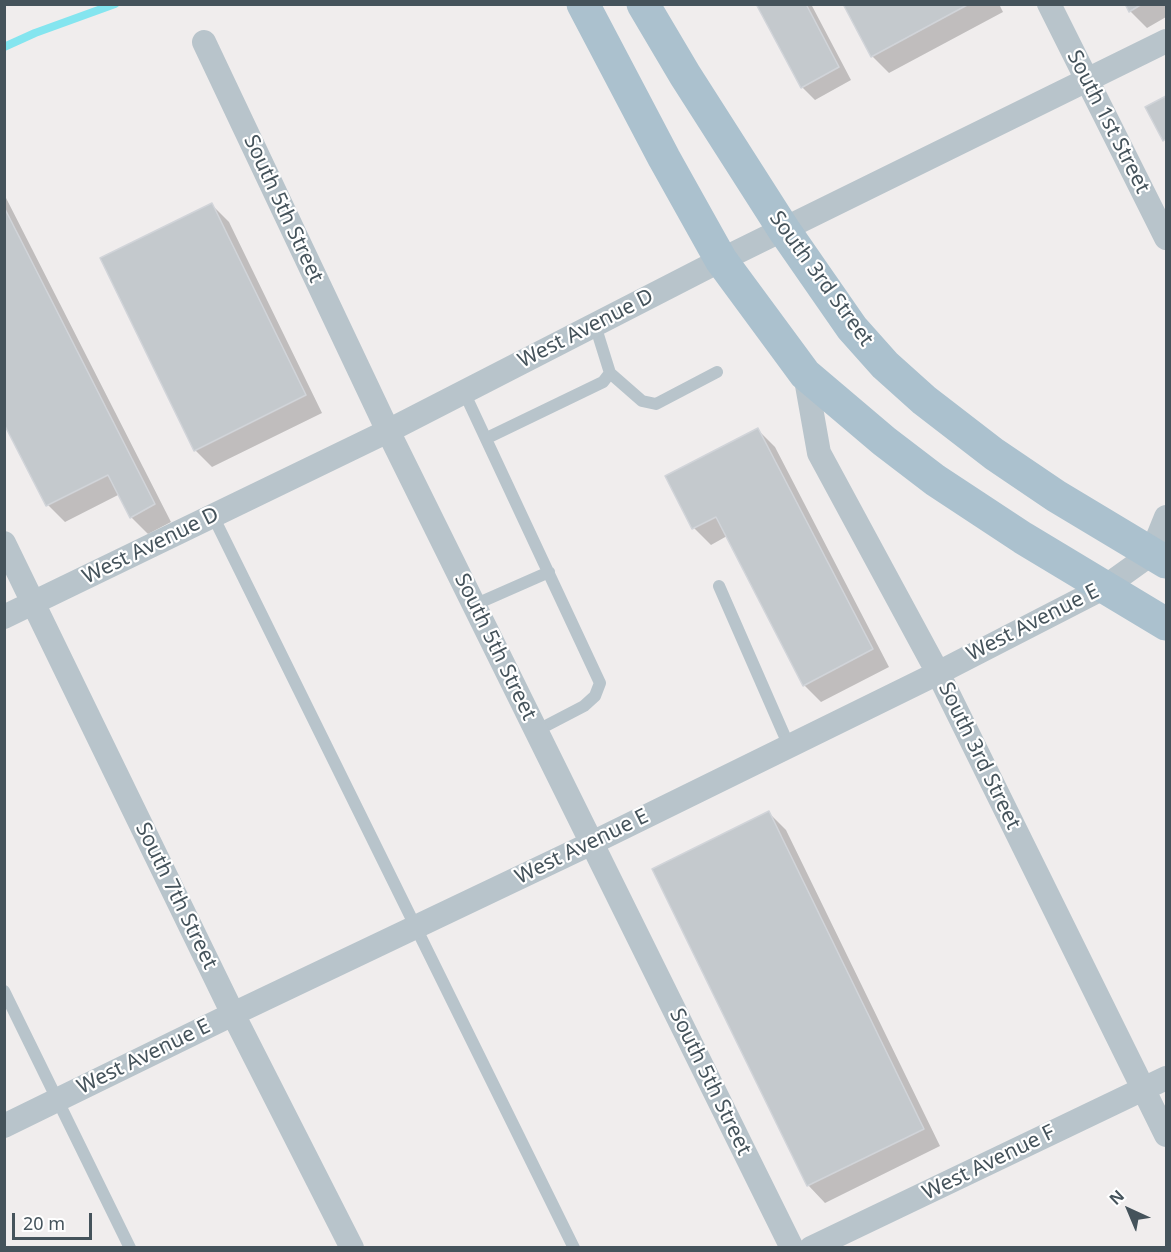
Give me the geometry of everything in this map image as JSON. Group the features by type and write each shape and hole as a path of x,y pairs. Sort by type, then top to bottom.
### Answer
{"main road":[{"name":"South 3rd Street","path":"584,4 664,158 721,260 805,374 934,480 1023,538 1105,587"},
{"name":"South 3rd Street","path":"643,4 685,75 784,230 852,328 885,365 924,400 994,454 1047,490 1161,554"},
{"path":"1105,587 1167,624"}],"street":[{"name":"South 1st Street","path":"1049,4 1167,238"},
{"name":"West Avenue D","path":"4,617 388,431 721,260 1167,41"},
{"name":"South 5th Street","path":"204,42 388,431 792,1248"},
{"name":"South 3rd Street","path":"805,374 819,453 938,673 1167,1135"},
{"path":"1161,554 1167,517"},
{"name":"South 7th Street","path":"4,543 233,1014 352,1248"},
{"name":"West Avenue E","path":"4,1126 592,843 938,673 1105,587 1161,554"},
{"name":"West Avenue F","path":"812,1248 1167,1078"}],"lane":[{"path":"595,325 610,373 642,401 656,404 717,372"},
{"path":"487,438 603,382 610,373"},
{"path":"464,392 600,683 595,696 584,705 536,731"},
{"path":"213,516 574,1248"},
{"path":"474,605 549,572"},
{"path":"719,586 789,746"},
{"path":"4,991 130,1248"}],"building":[{"path":"756,4 806,4 839,67 801,88"},
{"path":"843,4 969,4 871,57"},
{"path":"1125,4 1142,4 1129,12"},
{"path":"1166,96 1166,139 1163,141 1145,107"},
{"path":"212,203 306,395 194,451 100,258"},
{"path":"4,207 155,504 130,518 108,475 46,506 4,424"},
{"path":"758,428 873,649 803,686 716,517 692,529 665,476"},
{"path":"769,811 924,1129 807,1186 652,869"}],"waterway":[{"path":"4,47 35,33 115,4"}]}
